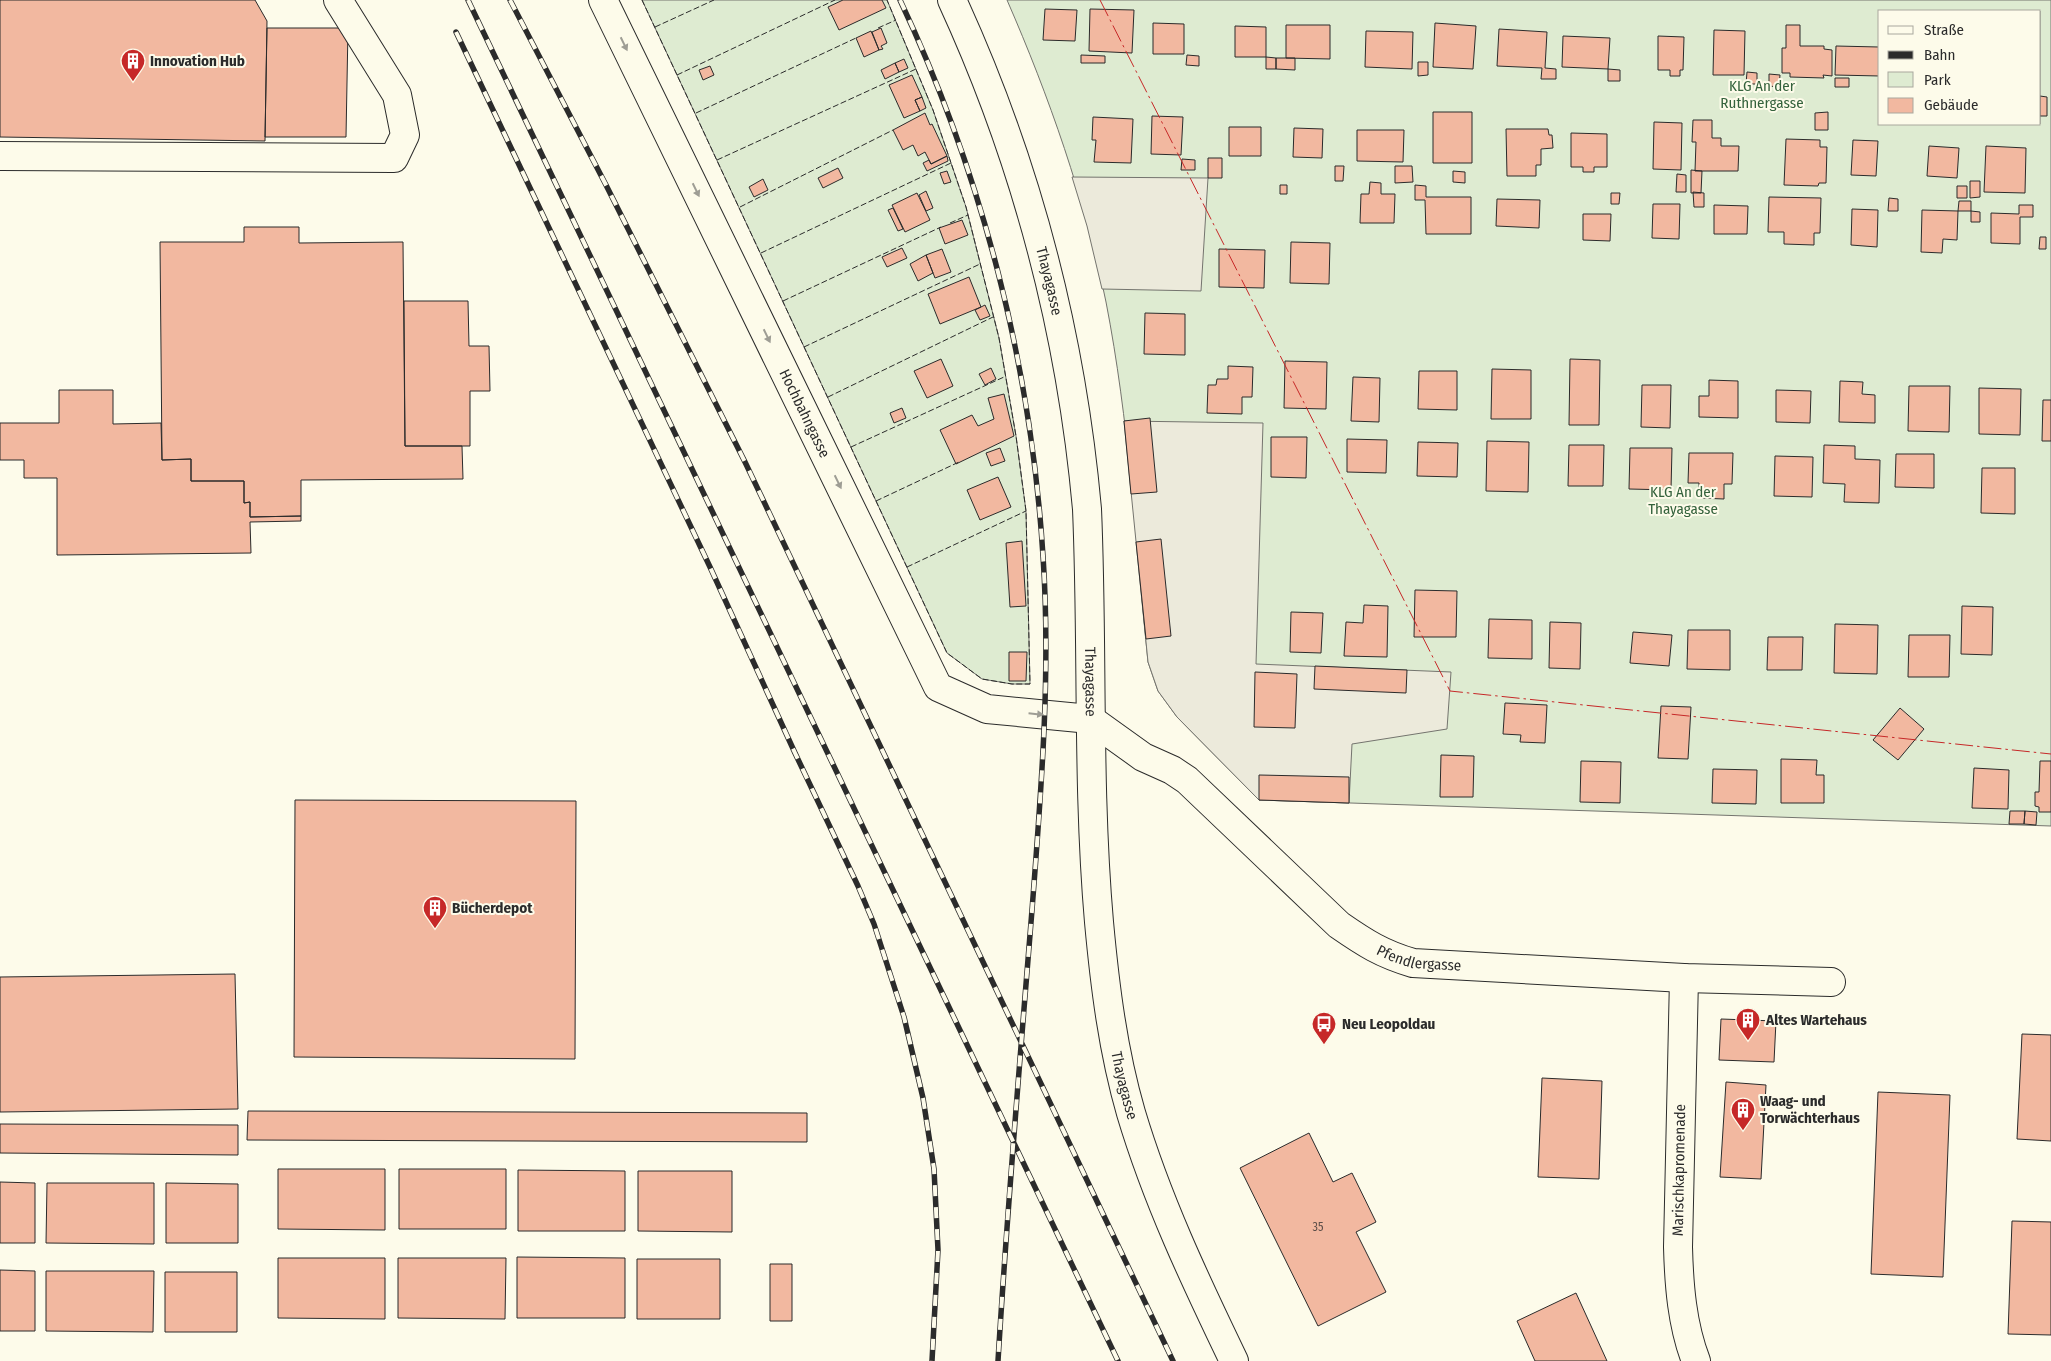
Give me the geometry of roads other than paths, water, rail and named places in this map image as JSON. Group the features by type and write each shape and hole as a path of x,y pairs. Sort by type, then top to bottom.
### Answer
{"street":[{"path":"0,156 394,158 406,134 397,95 338,0"},
{"name":"Hochbahngasse","path":"602,0 938,687 987,710 1090,720"},
{"name":"Thayagasse","path":"952,0 974,46 1015,155 1041,244 1072,385 1087,508 1093,856 1104,982 1116,1051 1131,1112 1169,1222 1234,1361"},
{"name":"Pfendlergasse","path":"1090,720 1143,757 1172,770 1187,780 1340,925 1366,944 1389,956 1412,963 1684,978 1831,982"},
{"name":"Marischkapromenade","path":"1684,978 1678,1281 1683,1311 1696,1361"}],"railway":[{"path":"468,0 1118,1361"},
{"path":"510,0 606,185 745,462 1173,1361"},
{"path":"900,0 929,66 955,133 998,271 1027,413 1037,484 1043,556 1046,644 1042,777 998,1361"},
{"path":"456,32 710,567 874,924 904,1017 923,1098 934,1169 938,1250 932,1361"}],"place":[{"name":"Innovation Hub","path":"133,82"},
{"name":"Bücherdepot","path":"435,929"},
{"name":"Altes Wartehaus","path":"1748,1041"},
{"name":"Neu Leopoldau","path":"1324,1045"},
{"name":"Waag- und Torwächterhaus","path":"1743,1131"}],"park label":[{"name":"KLG An der Ruthnergasse","path":"1762,94"},
{"name":"KLG An der Thayagasse","path":"1683,500"}]}
